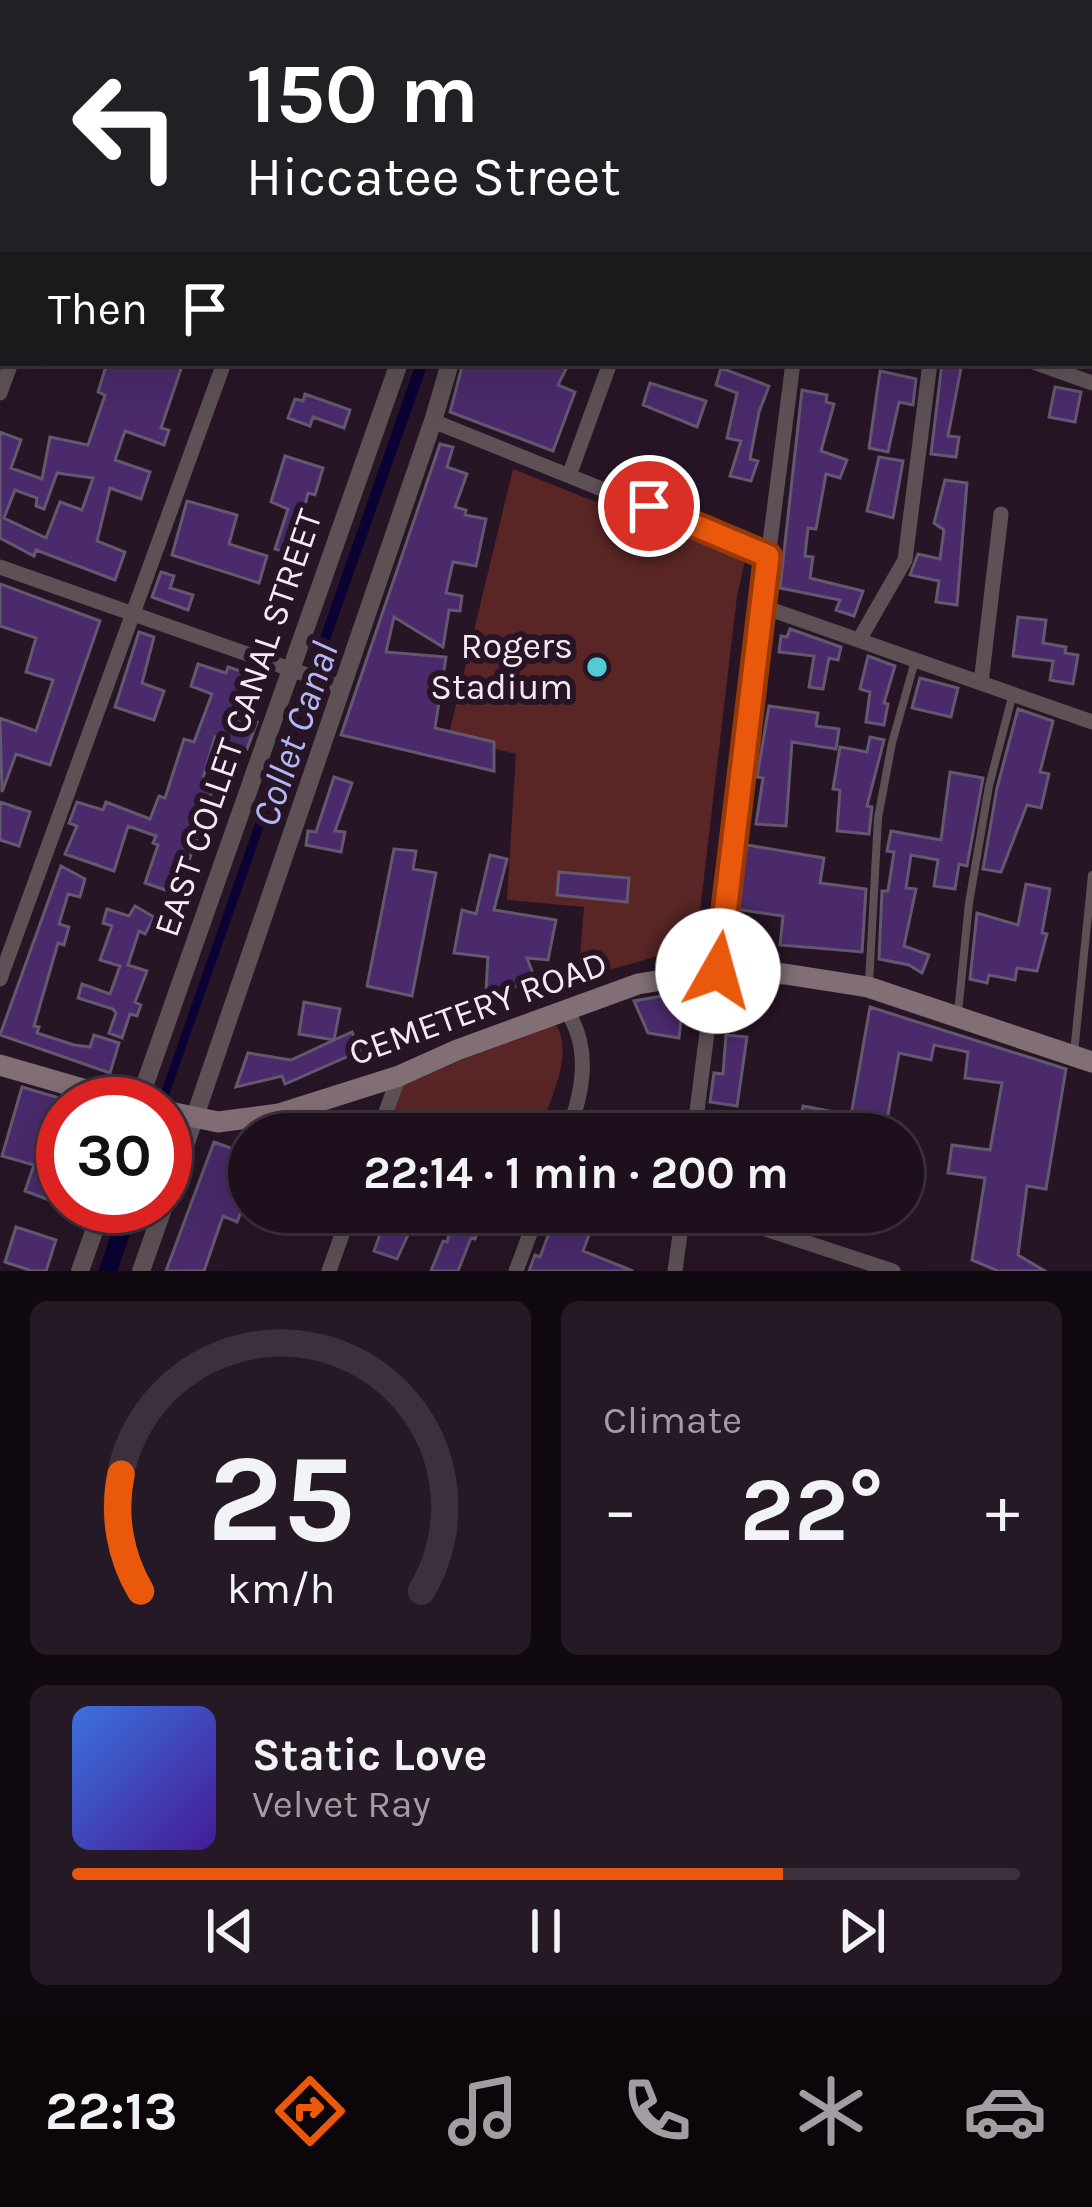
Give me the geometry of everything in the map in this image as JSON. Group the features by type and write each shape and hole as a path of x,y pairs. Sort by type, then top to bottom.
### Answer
{"main road":[{"name":"CEMETERY ROAD","path":"192,1117 218,1122 256,1120 399,1076 638,983 718,971 784,974 868,987 1083,1058"},
{"path":"0,1065 42,1077"}],"street":[{"path":"0,979 223,366"},
{"name":"EAST COLLET CANAL STREET","path":"147,1077 297,673 398,366"},
{"path":"192,1081 449,366"},
{"path":"571,473 609,366"},
{"path":"697,1113 793,366"},
{"path":"859,640 905,560 930,366"},
{"path":"1044,366 1092,383"},
{"path":"433,421 768,556"},
{"path":"980,683 1001,514"},
{"path":"0,568 333,685"},
{"path":"761,605 1092,722"},
{"path":"566,1010 578,1028 582,1055 575,1113"},
{"path":"386,1113 399,1076"},
{"path":"80,1271 93,1233"},
{"path":"141,1271 155,1233"},
{"path":"329,1271 343,1233"},
{"path":"516,1271 530,1233"},
{"path":"675,1271 680,1233"},
{"path":"778,1233 893,1271"}],"lane":[{"path":"868,987 878,818 915,660"},
{"path":"958,1014 973,879 1012,694"},
{"path":"1083,1058 1092,875"}],"shaded area":[{"name":"Rogers Stadium","path":"513,469 745,561 696,945 578,979 584,907 507,900 516,754 448,738"},
{"path":"546,1023 557,1026 563,1052 546,1113 393,1113 402,1086"}],"water":[{"path":"415,366 427,366 175,1077 166,1077"}],"building":[{"path":"106,366 182,366 161,428 169,430 164,445 125,431 115,460 150,472 141,499 110,488 97,541 125,552 115,580 36,550 34,556 0,538 0,432 21,440 11,468 42,479 50,437 88,445 105,395 98,392","holes":["57,473 93,478 82,510 60,502 46,538 4,518 15,490 37,498 36,506 44,509"]},
{"path":"462,366 568,366 558,385 575,392 553,451 450,412"},
{"path":"942,366 961,366 948,436 959,437 956,457 931,454"},
{"path":"721,368 769,386 750,459 758,461 751,481 730,476 741,441 727,438 737,393 716,385"},
{"path":"880,371 916,379 913,405 899,402 888,452 869,448"},
{"path":"650,383 706,401 697,427 643,405"},
{"path":"1055,387 1081,392 1075,422 1049,417"},
{"path":"802,390 827,395 826,402 834,404 821,451 847,460 840,478 826,474 816,529 808,528 805,556 813,557 810,578 863,591 854,616 836,610 840,600 780,588"},
{"path":"305,394 350,410 344,428 313,417 310,426 288,418 295,399 303,401"},
{"path":"440,444 453,447 447,467 467,474 455,507 466,510 465,515 486,519 476,566 453,562 446,593 462,596 460,611 449,610 443,647 394,617 386,652 446,657 435,728 494,742 494,771 341,735"},
{"path":"285,456 323,468 315,495 308,493 293,554 275,549 288,509 271,502"},
{"path":"879,457 903,461 893,518 867,511"},
{"path":"945,480 967,483 957,605 936,602 939,581 910,575 918,554 940,559 944,530 934,523"},
{"path":"187,501 237,515 229,544 267,556 259,583 172,555"},
{"path":"161,572 174,576 170,588 193,595 188,610 152,597"},
{"path":"0,584 100,621 50,765 16,754 2,792 0,718 36,731 53,680 26,672 36,638 0,626"},
{"path":"1018,617 1046,620 1043,643 1066,647 1065,653 1078,655 1073,684 1050,680 1053,661 1013,656"},
{"path":"790,629 841,647 838,660 829,658 823,689 809,687 814,656 779,652 781,636 787,637"},
{"path":"139,632 154,637 142,683 164,691 154,720 115,707"},
{"path":"868,656 895,666 884,703 888,704 884,725 866,722 870,692 860,689"},
{"path":"198,664 256,676 244,717 257,722 247,749 215,737 201,785 213,789 193,829 199,832 177,894 145,883 158,845 153,843 156,836 128,826 114,871 65,854 77,826 69,823 77,802 103,810 106,802 150,819 159,796 165,798 184,739 194,742 212,694 191,686"},
{"path":"920,678 958,688 951,717 912,708"},
{"path":"769,706 818,713 816,726 839,729 836,749 792,742 786,826 756,824 763,778 757,777"},
{"path":"1018,709 1053,721 1040,772 1049,774 1041,808 1027,805 1001,872 983,869 997,788"},
{"path":"870,737 884,740 867,806 872,807 869,834 837,831 840,790 833,789 840,747 867,752"},
{"path":"950,772 983,778 967,866 959,864 955,889 934,886 938,860 911,855 906,888 916,889 904,946 929,955 922,973 879,959 882,891 888,891 894,852 887,851 891,831 941,840"},
{"path":"334,777 352,783 335,831 345,832 341,852 306,845 308,831 316,832"},
{"path":"0,802 30,812 19,846 0,840"},
{"path":"747,845 824,858 820,883 866,889 862,952 780,945 783,916 735,909"},
{"path":"394,849 416,851 413,869 436,873 412,996 367,986"},
{"path":"490,855 507,859 494,910 556,920 548,960 527,958 535,979 502,991 486,991 488,957 454,953 462,910 476,914"},
{"path":"61,866 85,879 80,897 68,894 59,924 69,927 64,945 58,943 34,1026 39,1027 37,1033 74,1045 90,1047 94,1035 119,1043 110,1073 0,1035"},
{"path":"559,872 629,878 627,902 557,895"},
{"path":"1026,884 1050,889 1042,933 1047,934 1037,971 1017,968 1015,980 989,975 987,983 970,979 977,913 1018,925"},
{"path":"135,906 154,917 145,934 139,931 128,965 147,971 135,1002 141,1005 137,1016 130,1014 122,1038 109,1033 116,1013 113,1009 78,998 82,984 110,994 120,966 100,960 112,926 103,923 107,909 129,916"},
{"path":"684,992 679,1038 648,1033 634,1001"},
{"path":"304,1002 340,1009 334,1040 299,1034"},
{"path":"870,1007 1066,1069 1046,1189 1027,1186 1018,1255 1045,1271 998,1271 972,1260 985,1178 948,1173 952,1145 990,1150 1002,1083 965,1078 968,1052 934,1045 931,1060 899,1053 888,1113 851,1113"},
{"path":"352,1032 360,1051 285,1084 282,1076 236,1087 248,1053 291,1060"},
{"path":"726,1035 747,1037 737,1106 710,1102 714,1073 723,1074"},
{"path":"22,1087 36,1091 36,1195 25,1191 34,1165 2,1156"},
{"path":"803,1106 834,1112 834,1113 802,1113"},
{"path":"214,1142 228,1147 228,1218 223,1216 204,1271 166,1271 180,1233 192,1233 192,1201"},
{"path":"16,1227 56,1240 46,1271 5,1262"},
{"path":"409,1233 397,1259 374,1251 380,1234"},
{"path":"450,1233 477,1233 458,1271 431,1271 443,1241 447,1242"},
{"path":"549,1233 590,1233 583,1251 633,1271 529,1271 535,1255 540,1257"}],"waterway":[{"name":"Collet Canal","path":"108,1271 121,1233"}],"place":[{"name":"Rogers Stadium","path":"597,667"}],"route":[{"path":"649,506 768,556 718,971"}]}
